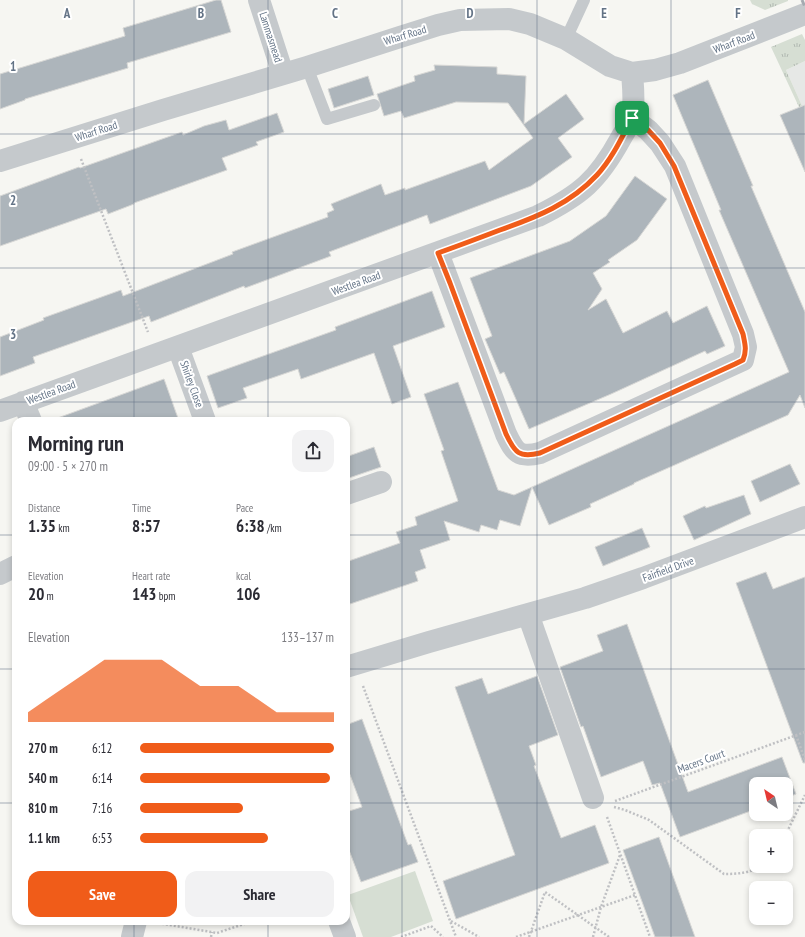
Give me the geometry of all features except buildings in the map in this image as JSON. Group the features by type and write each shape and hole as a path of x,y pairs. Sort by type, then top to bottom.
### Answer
{"street":[{"name":"Lammasmead","path":"259,0 283,74"},
{"name":"Wharf Road","path":"0,161 307,67 438,25 460,20 509,19 530,24 566,39 610,66 632,73 654,70 680,63 805,14"},
{"name":"Westlea Road","path":"0,411 27,411 156,354 438,253 538,216 562,204 579,192 598,174 612,154 632,118 634,102 632,73"},
{"path":"438,253 506,434 514,450 520,454 530,456 540,453 743,360 746,353 746,347 743,334 674,166 660,143 648,130 632,118"},
{"name":"Shirley Close","path":"178,347 204,417"},
{"path":"350,493 381,482"},
{"name":"Fairfield Drive","path":"351,666 585,598 643,578 805,517"},
{"path":"0,574 12,567"},
{"path":"528,614 598,802"},
{"path":"132,937 142,925"},
{"path":"340,925 345,937"}],"lane":[{"path":"566,39 584,0"},
{"path":"307,67 327,119 374,105"}],"path":[{"path":"73,138 156,354"},
{"path":"351,666 456,937"},
{"name":"Macers Court","path":"598,802 805,732"},
{"path":"796,735 805,760"},
{"path":"788,829 805,795"},
{"path":"598,802 621,855 650,937"},
{"path":"598,802 625,810 649,820 724,874 739,874 749,871"},
{"path":"593,937 601,907 621,855"},
{"path":"528,937 545,892 609,937"},
{"path":"516,937 635,895"},
{"path":"450,921 478,937"},
{"path":"164,925 217,933 241,925"},
{"path":"401,937 431,926 443,937"},
{"path":"212,932 212,937"}],"shaded area":[{"path":"805,61 805,108 803,108 786,70"}],"green space":[{"path":"750,0 788,1 765,10 752,4"},
{"path":"802,34 805,40 805,61 786,70 803,108 805,120 771,47"},
{"path":"415,871 433,921 391,937 363,937 350,901 350,894"}],"railway":[{"path":"802,0 805,7"}],"route":[{"path":"632,118 648,130 660,143 674,166 743,334 746,353 743,360 735,364 540,453 526,456 514,450 506,434 438,253 538,216 562,204 579,192 598,174 612,154 632,118"}]}
